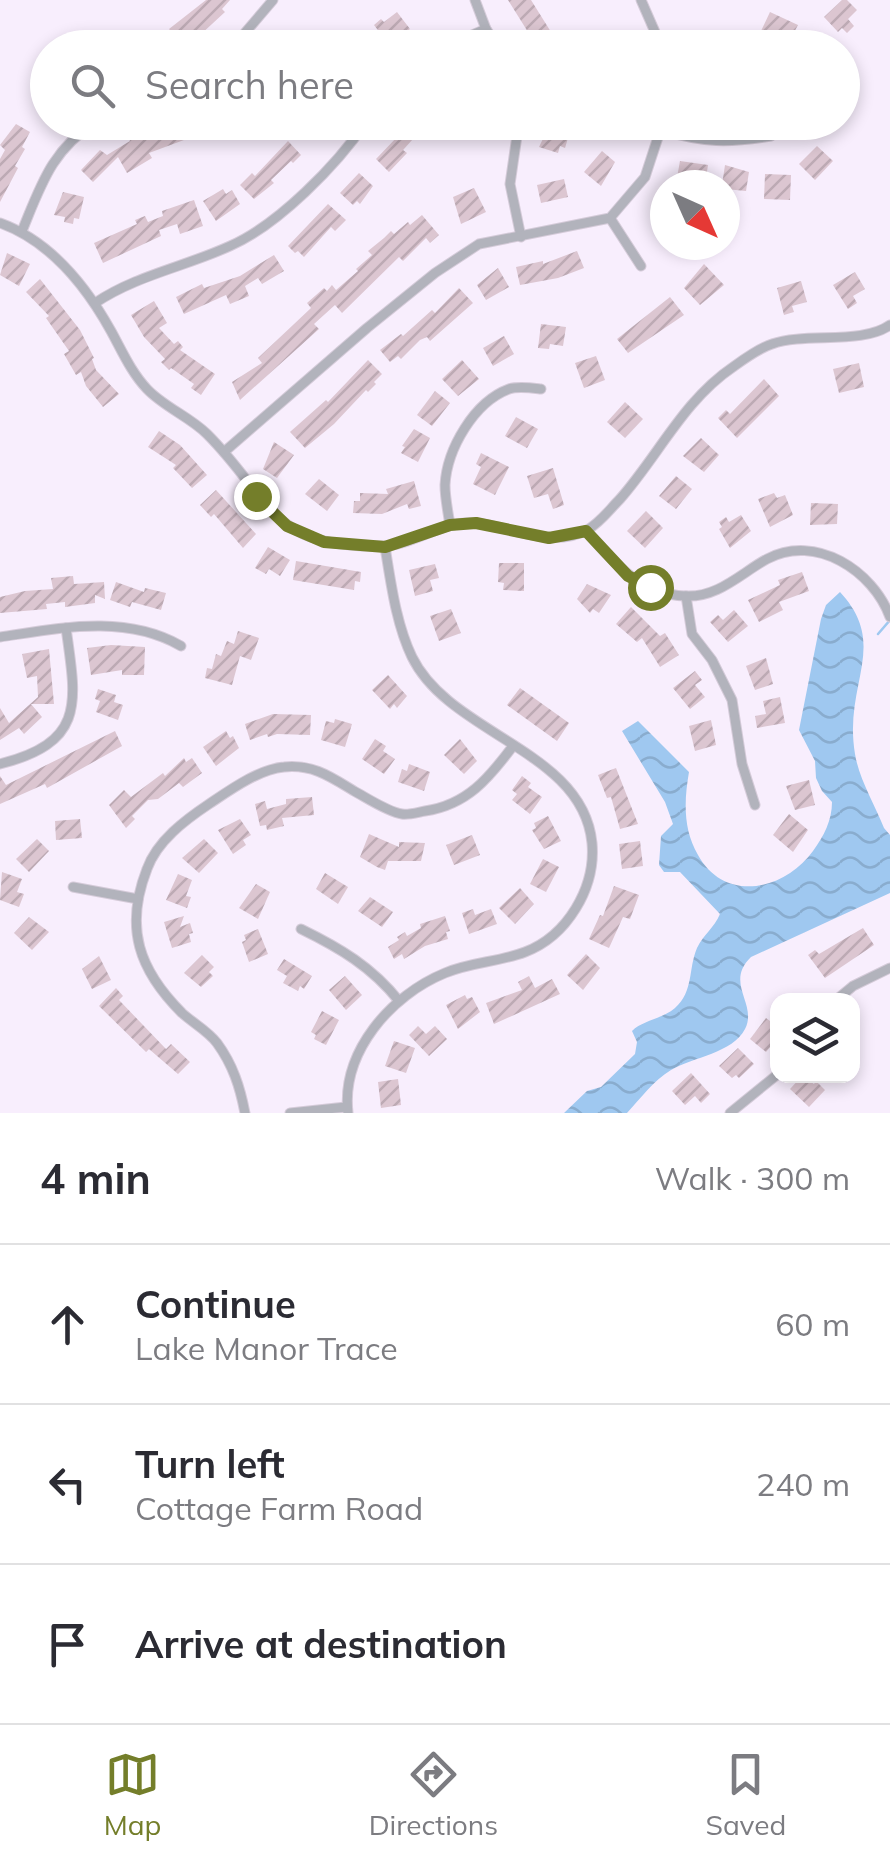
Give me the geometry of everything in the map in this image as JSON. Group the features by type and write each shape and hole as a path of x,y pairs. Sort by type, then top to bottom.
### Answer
{"street":[{"path":"247,30 273,0"},
{"path":"474,0 486,29"},
{"path":"641,0 654,30"},
{"path":"22,231 57,155 70,140"},
{"path":"95,303 124,284 250,236 300,194 350,140"},
{"path":"516,140 510,184 522,237"},
{"path":"224,452 435,273 478,244 610,218 645,177 658,140"},
{"path":"694,140 749,140"},
{"path":"610,218 641,266"},
{"path":"0,223 22,231 57,259 95,303 125,359 147,389 203,430 266,508 287,526 324,542 385,547 450,525 476,523 549,538 586,531 632,486 681,417 728,370 770,344 848,336 884,330 890,325"},
{"path":"450,525 445,486 449,460 461,434 482,408 511,388 541,388"},
{"path":"586,531 628,576 650,587 686,596 714,592 772,556 815,552 840,560 865,575 882,597 890,617"},
{"path":"290,1113 347,1110 351,1069 358,1052 399,1001 442,974 528,951 554,934 583,897 592,843 580,806 545,766 456,709 412,658 401,626 385,547"},
{"path":"686,596 692,634 712,660 732,700 742,764 755,805"},
{"path":"0,637 66,628 128,626 158,633 181,646"},
{"path":"0,764 19,759 47,743 71,718 75,697 66,628"},
{"path":"245,1113 234,1068 214,1040 158,988 142,960 136,936 138,899 150,859 159,846 191,816 236,787 280,767 304,766 325,772 402,814 444,808 474,792 514,746"},
{"path":"73,888 138,899"},
{"path":"301,929 354,956 399,1001"},
{"path":"847,993 890,968"},
{"path":"730,1113 770,1080"}],"water":[{"path":"840,592 862,630 864,648 853,729 855,754 868,792 890,835 890,893 751,957 740,976 748,1020 731,1044 671,1070 627,1113 564,1113 587,1091 601,1087 635,1054 637,1042 632,1031 670,1012 681,1001 697,948 720,914 680,872 664,872 659,865 661,836 673,824 665,802 622,731 638,721 689,772 687,825 698,855 710,870 723,881 739,886 755,886 787,875 813,851 831,815 832,802 816,778 815,761 799,730 821,619 826,605"}],"building":[{"path":"206,0 230,0 222,9 225,12 206,30 169,29"},
{"path":"508,0 531,0 550,30 527,30"},
{"path":"842,0 857,10 848,19 854,26 850,30 836,30 824,17"},
{"path":"397,12 410,29 378,30 374,25 381,19 384,22"},
{"path":"770,12 798,25 795,30 761,30"},
{"path":"16,124 30,132 15,166 18,168 0,202 0,159 5,150 0,145"},
{"path":"184,140 149,153 152,158 127,173 118,157 93,182 81,170 100,150 107,155 130,141"},
{"path":"394,140 412,140 403,150 407,153 389,172 376,159"},
{"path":"542,140 567,140 558,153 539,147"},
{"path":"288,141 301,155 254,199 240,185 252,173 255,176"},
{"path":"817,146 833,161 815,180 799,164"},
{"path":"602,151 615,162 601,186 584,172"},
{"path":"680,161 708,165 707,170 678,170"},
{"path":"725,165 749,172 746,191 740,190 740,170 724,170"},
{"path":"359,173 373,186 360,204 357,201 353,205 340,193"},
{"path":"765,174 791,175 790,200 764,199"},
{"path":"564,179 568,197 541,203 537,185"},
{"path":"474,188 486,212 461,224 453,197"},
{"path":"223,189 226,194 232,190 240,204 216,221 203,201"},
{"path":"63,192 84,197 79,219 74,218 73,224 54,215"},
{"path":"194,200 203,226 180,234 177,224 159,230 161,236 103,263 94,243 137,224 135,220 145,216 148,222 163,216 162,211"},
{"path":"328,204 346,220 335,231 331,227 304,257 298,251 295,253 288,246"},
{"path":"422,215 439,235 430,243 426,238 403,261 399,257 342,313 335,305 314,324 319,329 240,400 232,382 262,363 258,358 311,308 307,303 324,288 327,291 332,285 336,290 372,255 368,251 391,231 394,234"},
{"path":"577,251 584,268 520,285 516,267 543,264"},
{"path":"7,253 30,264 19,286 0,275"},
{"path":"274,255 284,271 262,284 258,278 245,286 249,296 230,304 226,295 184,314 176,297 202,284 204,288 240,276"},
{"path":"704,264 724,285 700,305 684,288"},
{"path":"498,268 509,287 486,300 477,285"},
{"path":"855,272 865,289 853,296 857,303 848,309 833,285"},
{"path":"40,279 80,330 96,370 119,394 103,407 86,386 81,372 76,375 64,354 69,351 46,318 49,316 26,292"},
{"path":"801,281 807,302 792,306 794,312 784,315 777,288"},
{"path":"459,288 473,303 430,341 427,337 420,340 401,359 398,356 390,362 380,350 432,310 435,313"},
{"path":"670,297 684,315 628,353 617,339"},
{"path":"154,301 167,323 159,328 174,344 178,341 183,347 180,350 215,374 201,395 191,388 194,384 161,362 165,359 144,337 131,315"},
{"path":"541,324 566,327 563,346 550,344 549,349 538,348"},
{"path":"504,336 514,354 493,366 483,348"},
{"path":"596,356 605,380 584,388 575,363"},
{"path":"368,360 382,374 376,384 305,448 290,432 328,402"},
{"path":"462,360 479,379 458,396 442,379"},
{"path":"859,363 864,387 839,393 833,369"},
{"path":"764,379 779,396 737,438 718,418 726,410 730,414"},
{"path":"435,391 450,403 432,426 417,415"},
{"path":"625,402 643,419 625,438 607,422"},
{"path":"516,417 538,429 527,448 505,436"},
{"path":"414,429 430,438 418,462 401,453"},
{"path":"159,431 180,445 207,475 192,488 173,468 176,465 148,447"},
{"path":"701,438 719,455 704,472 683,456"},
{"path":"274,442 294,455 277,478 263,469"},
{"path":"481,453 509,467 495,495 473,484 481,467 476,464"},
{"path":"553,468 564,505 553,509 548,494 534,498 527,476"},
{"path":"676,476 692,489 676,509 659,496"},
{"path":"319,479 339,495 327,511 305,494"},
{"path":"414,481 421,506 409,509 407,504 382,514 353,513 354,501 360,501 360,493 388,494 386,489"},
{"path":"216,490 256,534 243,548 214,514 211,517 200,505"},
{"path":"774,493 777,498 785,495 793,515 770,527 758,499"},
{"path":"811,503 838,504 837,524 810,525"},
{"path":"646,511 663,528 645,548 627,531"},
{"path":"741,515 751,531 730,548 719,522 726,517 729,522"},
{"path":"268,547 290,560 280,576 269,569 266,574 255,568"},
{"path":"296,561 361,572 360,582 355,581 354,590 293,580"},
{"path":"499,563 524,563 524,591 503,590 504,583 498,582"},
{"path":"435,564 439,578 430,580 433,591 415,596 409,570"},
{"path":"802,572 809,591 779,602 783,610 759,622 748,600 780,585 778,580"},
{"path":"73,576 74,584 104,582 105,599 95,595 95,603 65,607 65,602 46,604 47,609 0,613 0,597 53,589 51,578"},
{"path":"116,582 144,592 145,588 166,593 161,610 132,602 130,607 110,600"},
{"path":"587,584 611,595 599,613 593,609 590,613 577,599"},
{"path":"631,607 660,636 665,633 679,655 660,667 642,638 637,642 616,624"},
{"path":"451,609 461,633 439,641 430,616"},
{"path":"734,610 748,626 728,642 710,622 718,615 723,620"},
{"path":"238,631 259,638 251,660 240,656 232,685 205,678 216,654 221,656 227,641 234,644"},
{"path":"145,647 144,675 122,675 122,670 91,675 87,648"},
{"path":"49,649 54,704 31,704 42,717 24,734 19,728 0,740 0,708 9,723 38,697 37,676 27,678 22,654"},
{"path":"766,658 773,684 755,690 746,666"},
{"path":"695,671 702,680 695,685 705,697 690,709 673,688"},
{"path":"388,675 407,696 397,708 394,704 390,709 372,690"},
{"path":"520,688 569,723 557,741 507,705"},
{"path":"98,689 116,695 114,702 123,705 118,720 96,712 100,701 95,699"},
{"path":"780,697 785,723 757,728 755,716 766,714 763,701"},
{"path":"273,714 311,715 310,735 267,734 250,740 245,724"},
{"path":"335,719 352,724 345,747 321,740 326,721 334,723"},
{"path":"711,720 716,745 695,751 689,726"},
{"path":"115,731 122,746 47,788 45,784 0,804 0,776 6,785"},
{"path":"226,731 239,748 216,766 203,747"},
{"path":"375,739 395,759 384,774 362,759"},
{"path":"460,739 477,761 464,774 444,755"},
{"path":"184,758 186,762 192,758 202,773 183,787 179,783 158,799 148,800 126,828 109,805 124,790 131,797 163,773 165,776"},
{"path":"409,764 430,772 424,791 398,782 402,769 407,771"},
{"path":"616,768 638,824 620,829 611,797 607,798 598,775"},
{"path":"522,776 531,783 528,787 542,797 530,814 512,800 517,794 512,790"},
{"path":"809,780 815,805 795,810 786,786"},
{"path":"312,797 314,815 282,818 284,826 267,830 266,825 260,826 255,804 265,801 267,809 286,804 286,799"},
{"path":"789,814 808,830 793,852 773,835"},
{"path":"548,816 561,841 544,849 532,830 536,828 534,823"},
{"path":"80,819 82,838 56,840 55,821"},
{"path":"240,819 251,835 243,840 246,845 233,854 218,830"},
{"path":"369,834 399,847 399,842 425,843 421,861 388,861 385,870 377,867 360,857"},
{"path":"472,835 480,855 454,865 446,845"},
{"path":"37,839 49,851 29,872 16,859"},
{"path":"204,839 218,853 199,873 182,858"},
{"path":"640,841 643,866 622,869 619,844"},
{"path":"543,859 559,867 546,892 530,884"},
{"path":"2,872 22,879 17,892 24,894 19,907 0,900"},
{"path":"325,873 348,887 338,904 316,889"},
{"path":"178,874 192,880 186,896 191,897 187,908 166,900"},
{"path":"256,884 270,892 258,919 239,908"},
{"path":"614,886 639,895 630,919 623,917 609,948 589,939"},
{"path":"520,888 534,904 515,924 499,908"},
{"path":"370,897 393,912 382,927 358,911"},
{"path":"473,909 475,915 491,909 497,924 469,934 462,913"},
{"path":"184,916 180,927 190,923 191,942 172,948 164,922"},
{"path":"445,916 450,931 446,932 448,939 425,946 404,959 402,954 394,959 388,947 399,940 397,937 405,932 407,936 421,928 420,924"},
{"path":"29,917 49,932 32,950 14,933"},
{"path":"863,928 874,945 825,978 808,955 815,950 819,954"},
{"path":"258,929 268,954 249,962 242,942 246,940 244,935"},
{"path":"586,954 600,968 583,990 567,975"},
{"path":"202,955 214,967 209,972 213,976 201,987 184,973"},
{"path":"99,956 111,980 92,989 82,969"},
{"path":"284,959 312,976 304,989 300,986 298,991 283,983 287,976 277,970"},
{"path":"345,976 362,995 346,1010 329,990"},
{"path":"529,976 535,988 552,979 560,994 494,1024 486,1003 522,990 518,982"},
{"path":"116,988 123,996 119,1000 166,1049 171,1044 190,1062 178,1074 149,1049 146,1052 99,1006"},
{"path":"465,995 467,999 472,997 480,1012 458,1029 446,1005"},
{"path":"322,1011 339,1020 326,1045 314,1039 316,1035 311,1032"},
{"path":"766,1018 770,1021 770,1047 766,1052 750,1039"},
{"path":"418,1026 426,1034 435,1026 447,1039 429,1056 409,1035"},
{"path":"394,1041 415,1048 406,1073 385,1066"},
{"path":"738,1048 754,1064 739,1078 732,1078 719,1066"},
{"path":"691,1073 710,1094 701,1103 695,1096 685,1105 672,1091"},
{"path":"398,1079 401,1105 381,1108 378,1082"},
{"path":"796,1083 818,1083 825,1090 809,1107 790,1089"}],"waterway":[{"path":"878,634 890,620"}],"route":[{"path":"256,496 287,526 324,542 385,547 450,525 476,523 549,538 586,531 628,576 650,587"}]}
